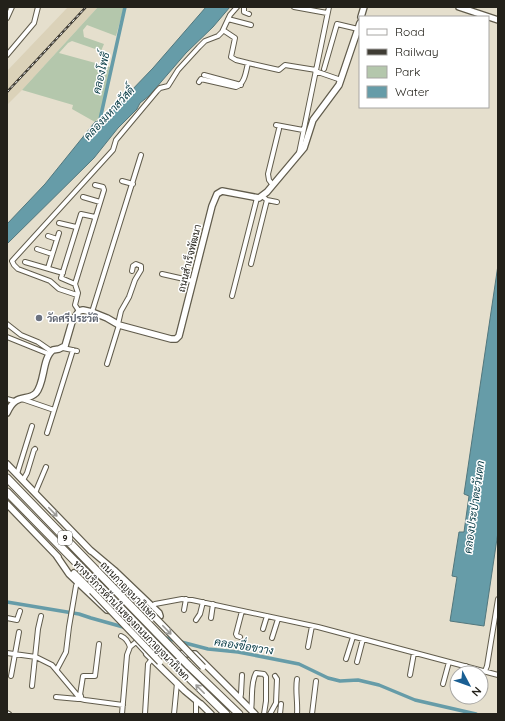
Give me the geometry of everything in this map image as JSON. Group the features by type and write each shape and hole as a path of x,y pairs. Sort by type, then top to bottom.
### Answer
{"highway":[{"name":"ถนนกาญจนาภิเษก","path":"7,478 188,665 238,714"},
{"name":"ถนนกาญจนาภิเษก","path":"7,492 174,663 226,714"}],"main road":[{"path":"459,7 486,16"},
{"path":"262,198 272,184 298,155 306,143 313,120 339,85 359,26"},
{"name":"ถนนสำเร็จพัฒนา","path":"79,311 83,310 92,312 119,325 171,340 176,339 179,336 212,206 217,194 222,191 262,198"},
{"path":"8,410 14,401 32,395 38,391 50,353 63,348 72,322 79,311"},
{"path":"7,464 203,667 252,713"},
{"name":"ทางบริการด้านในของถนนกาญจนาภิเษก","path":"7,504 209,713"},
{"path":"56,555 69,574 107,610 159,617 159,613 152,606 114,570 89,549"},
{"path":"147,654 195,654 252,713"},
{"path":"147,654 203,706"}],"street":[{"path":"8,15 12,7"},
{"path":"7,55 34,23 38,7"},
{"path":"77,295 59,289 50,281 18,269 12,261 113,150 116,140 157,91 160,88 168,86 178,70 205,41 218,36 237,7"},
{"path":"244,7 244,12 249,14"},
{"path":"294,7 327,13"},
{"path":"298,155 329,7"},
{"path":"228,19 251,25"},
{"path":"324,69 337,24 358,29"},
{"path":"223,30 235,38 231,57 236,60 279,70 285,65 316,71 341,80"},
{"path":"241,85 248,63"},
{"path":"204,75 241,85"},
{"path":"199,82 202,79 236,87 241,85"},
{"path":"276,125 303,130"},
{"path":"272,184 269,180 268,174 279,129"},
{"path":"92,312 142,155"},
{"path":"122,181 133,184"},
{"path":"79,311 74,305 78,293 75,284 104,189 95,186"},
{"path":"83,197 100,202"},
{"path":"262,198 277,202"},
{"path":"251,264 262,198"},
{"path":"232,296 262,198"},
{"path":"75,284 61,280 62,273 81,214 95,217"},
{"path":"60,222 76,227"},
{"path":"48,268 58,234"},
{"path":"48,236 57,239"},
{"path":"37,249 52,254"},
{"path":"25,262 62,273"},
{"path":"107,364 119,325 121,311 141,270 141,266 136,264 133,266 132,271"},
{"path":"162,274 193,281"},
{"path":"7,324 21,335 38,342 50,353"},
{"path":"7,337 50,353"},
{"path":"47,433 75,351 63,348"},
{"path":"20,398 54,410"},
{"path":"7,399 14,401"},
{"path":"17,474 32,426"},
{"path":"23,480 27,473 35,449"},
{"path":"35,493 46,467"},
{"path":"57,669 66,652 72,606 78,582"},
{"path":"152,606 186,599 203,602 312,626 462,665"},
{"path":"184,610 186,599"},
{"path":"487,665 498,599"},
{"path":"196,620 200,614 203,602"},
{"path":"211,618 213,604"},
{"path":"7,618 17,620 20,611"},
{"path":"240,637 236,634 242,611"},
{"path":"32,686 38,629 41,616"},
{"path":"263,629 266,616"},
{"path":"272,638 278,619"},
{"path":"308,647 312,626"},
{"path":"11,676 19,632"},
{"path":"121,636 128,641 130,647"},
{"path":"346,659 353,637"},
{"path":"357,662 363,639"},
{"path":"122,714 127,655 130,647 136,642 147,654"},
{"path":"79,697 83,676 96,676 99,644"},
{"path":"7,652 36,657 52,665 57,669 79,697 85,700 123,705"},
{"path":"410,675 414,653"},
{"path":"145,714 148,664 152,659"},
{"path":"443,684 449,662"},
{"path":"252,713 252,680 256,673 264,674 266,677 266,707 264,714"},
{"path":"240,699 242,694 242,675"},
{"path":"270,714 276,703 278,679 275,676"},
{"path":"297,679 297,714"},
{"path":"312,714 316,681"},
{"path":"174,714 177,683"},
{"path":"56,697 79,697"},
{"path":"196,701 196,714"},
{"path":"280,714 281,704"}],"shaded area":[{"path":"68,7 98,7 7,105 7,71"}],"green space":[{"path":"98,7 124,7 116,36 87,25 83,30 84,37 104,44 101,51 72,41 68,43 59,53 110,67 100,116 95,122 72,109 73,105 22,90"}],"water":[{"path":"206,7 230,7 213,27 186,53 149,96 140,103 137,109 118,128 94,158 7,244 7,224 45,184 95,122 105,118 153,68"},
{"name":"คลองประปาตะวันตก","path":"498,265 498,532 484,626 450,621 457,577 452,576 459,532 464,532 469,496 464,494"}],"waterway":[{"name":"คลองโพธิ์","path":"99,124 125,7"},
{"name":"คลองขื่อขวาง","path":"7,602 79,614 141,632"},
{"name":"คลองขื่อขวาง","path":"147,633 208,649 238,652 299,664 328,678 340,681 358,680 379,685 415,700 476,714"}],"railway":[{"path":"7,92 86,7"}],"place":[{"name":"วัดศรีประวัติ","path":"39,318"}],"water label":[{"name":"คลองมหาสวัสดิ์","path":"109,113"}]}
